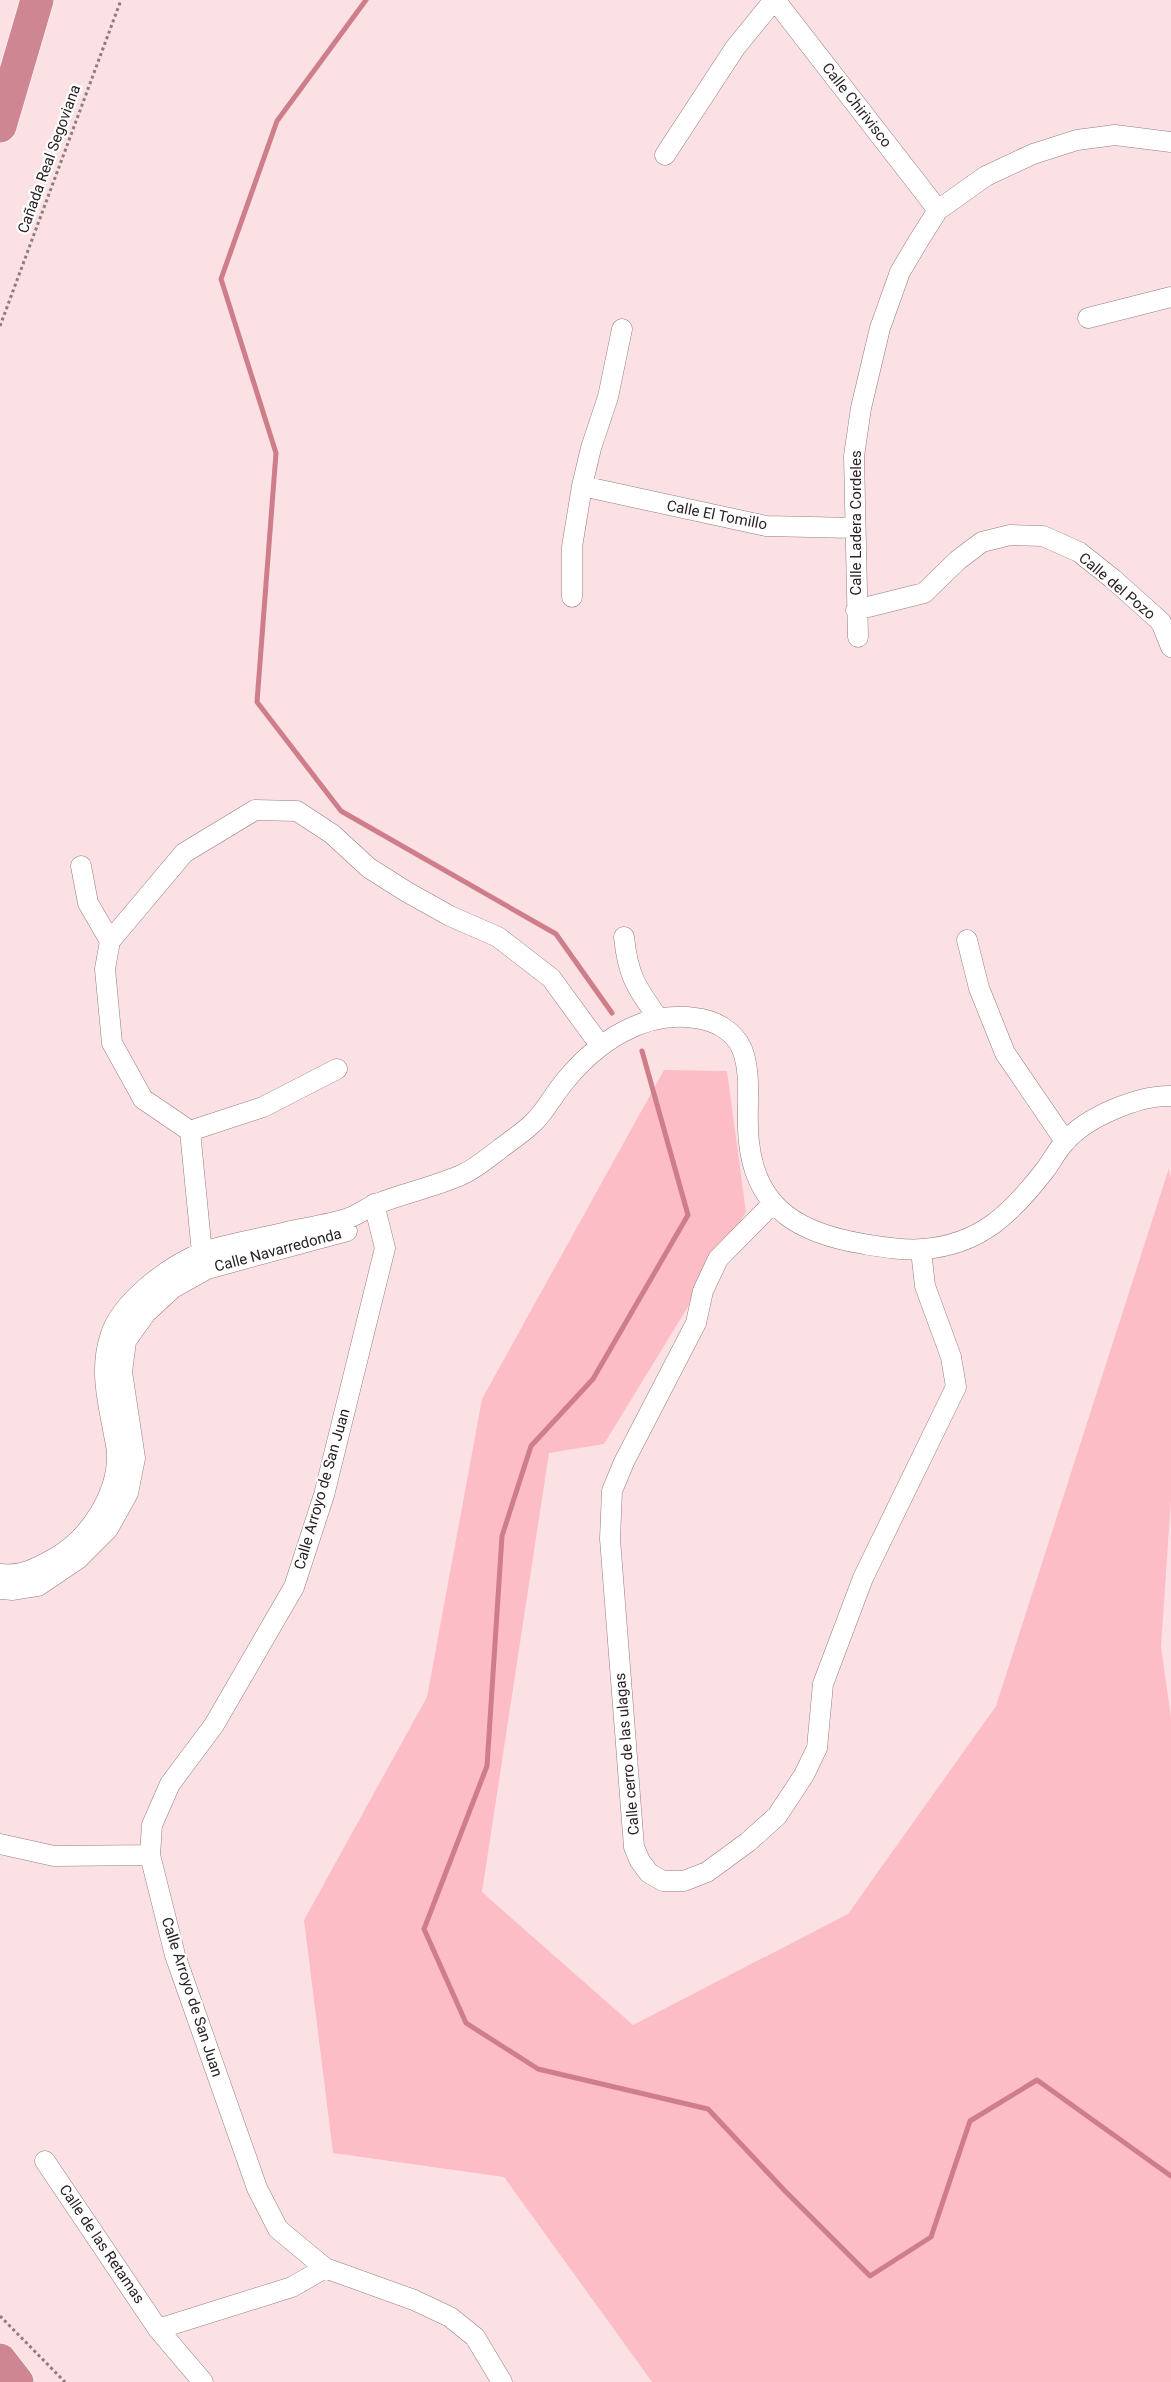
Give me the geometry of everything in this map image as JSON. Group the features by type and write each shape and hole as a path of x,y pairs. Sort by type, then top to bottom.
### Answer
{"highway":[{"path":"0,126 38,0"},
{"path":"0,2360 17,2382"}],"street":[{"name":"Calle Chirivisco","path":"665,155 735,48 775,0 938,210"},
{"name":"Calle Ladera Cordeles","path":"858,637 854,456 861,408 880,328 900,272 938,210 986,176 1033,154 1077,140 1115,135 1171,142"},
{"path":"1088,318 1171,297"},
{"path":"572,597 572,547 582,486 591,448 608,397 622,329"},
{"name":"Calle El Tomillo","path":"582,486 766,526 854,528"},
{"name":"Calle del Pozo","path":"856,610 924,594 958,560 982,542 1010,535 1043,536 1079,552 1166,620 1171,647"},
{"path":"204,1261 190,1131 143,1099 112,1043 105,969 110,940 184,853 255,810 297,812 332,834 369,868 450,916 498,937 551,978 600,1045"},
{"path":"81,866 88,903 110,940"},
{"path":"624,937 627,964 638,989 658,1018"},
{"path":"967,940 979,988 1005,1053 1065,1141"},
{"path":"374,1204 463,1175 534,1122 566,1079 600,1045 630,1028 658,1018 692,1017 711,1021 724,1028 737,1040 744,1055 748,1144 755,1169 773,1203 790,1220 811,1231 835,1239 875,1246 921,1250 957,1244 990,1228 1023,1199 1065,1141 1089,1122 1123,1106 1161,1096 1171,1096"},
{"path":"190,1131 263,1107 337,1070"},
{"name":"Calle cerro de las ulagas","path":"773,1203 718,1259 703,1291 696,1323 624,1462 612,1491 610,1539 634,1847 649,1874 663,1881 684,1881 707,1872 748,1842 777,1816 804,1775 817,1748 823,1684 863,1578 956,1387 951,1357 925,1286 921,1250"},
{"name":"Calle Navarredonda","path":"0,1574 10,1575 32,1571 69,1550 96,1519 112,1489 117,1454 103,1369 111,1333 133,1299 163,1275 204,1261 354,1230 374,1204"},
{"name":"Calle Arroyo de San Juan","path":"374,1204 385,1248 324,1495 294,1587 214,1725 170,1784 152,1826 150,1855 175,1955 257,2188 278,2229 325,2268 414,2300 450,2317 475,2337 502,2382"},
{"name":"Calle Navarredonda","path":"0,1589 13,1590 38,1586 78,1559 108,1529 128,1493 135,1458 122,1372 126,1341 146,1313 204,1261"},
{"path":"0,1844 54,1856 150,1855"},
{"name":"Calle de las Retamas","path":"45,2161 158,2329 203,2382"},
{"path":"158,2329 292,2287 325,2268"}],"path":[{"name":"Cañada Real Segoviana","path":"0,326 121,0"},
{"path":"0,2316 65,2382"}],"shaded area":[{"path":"664,1070 727,1071 746,1212 604,1444 549,1453 482,1892 633,2025 848,1914 996,1706 1169,1168 1171,1179 1171,1499 1161,1647 1171,1717 1171,2382 652,2382 504,2177 333,2153 304,1920 427,1697 482,1399"}],"waterway":[{"path":"366,0 277,121 221,279 276,453 257,702 341,811 556,934 612,1013"},
{"path":"642,1051 688,1215 593,1379 531,1446 502,1536 487,1766 424,1929 466,2023 538,2069 708,2109 785,2191 870,2276 931,2237 970,2121 1037,2080 1171,2176"}]}
